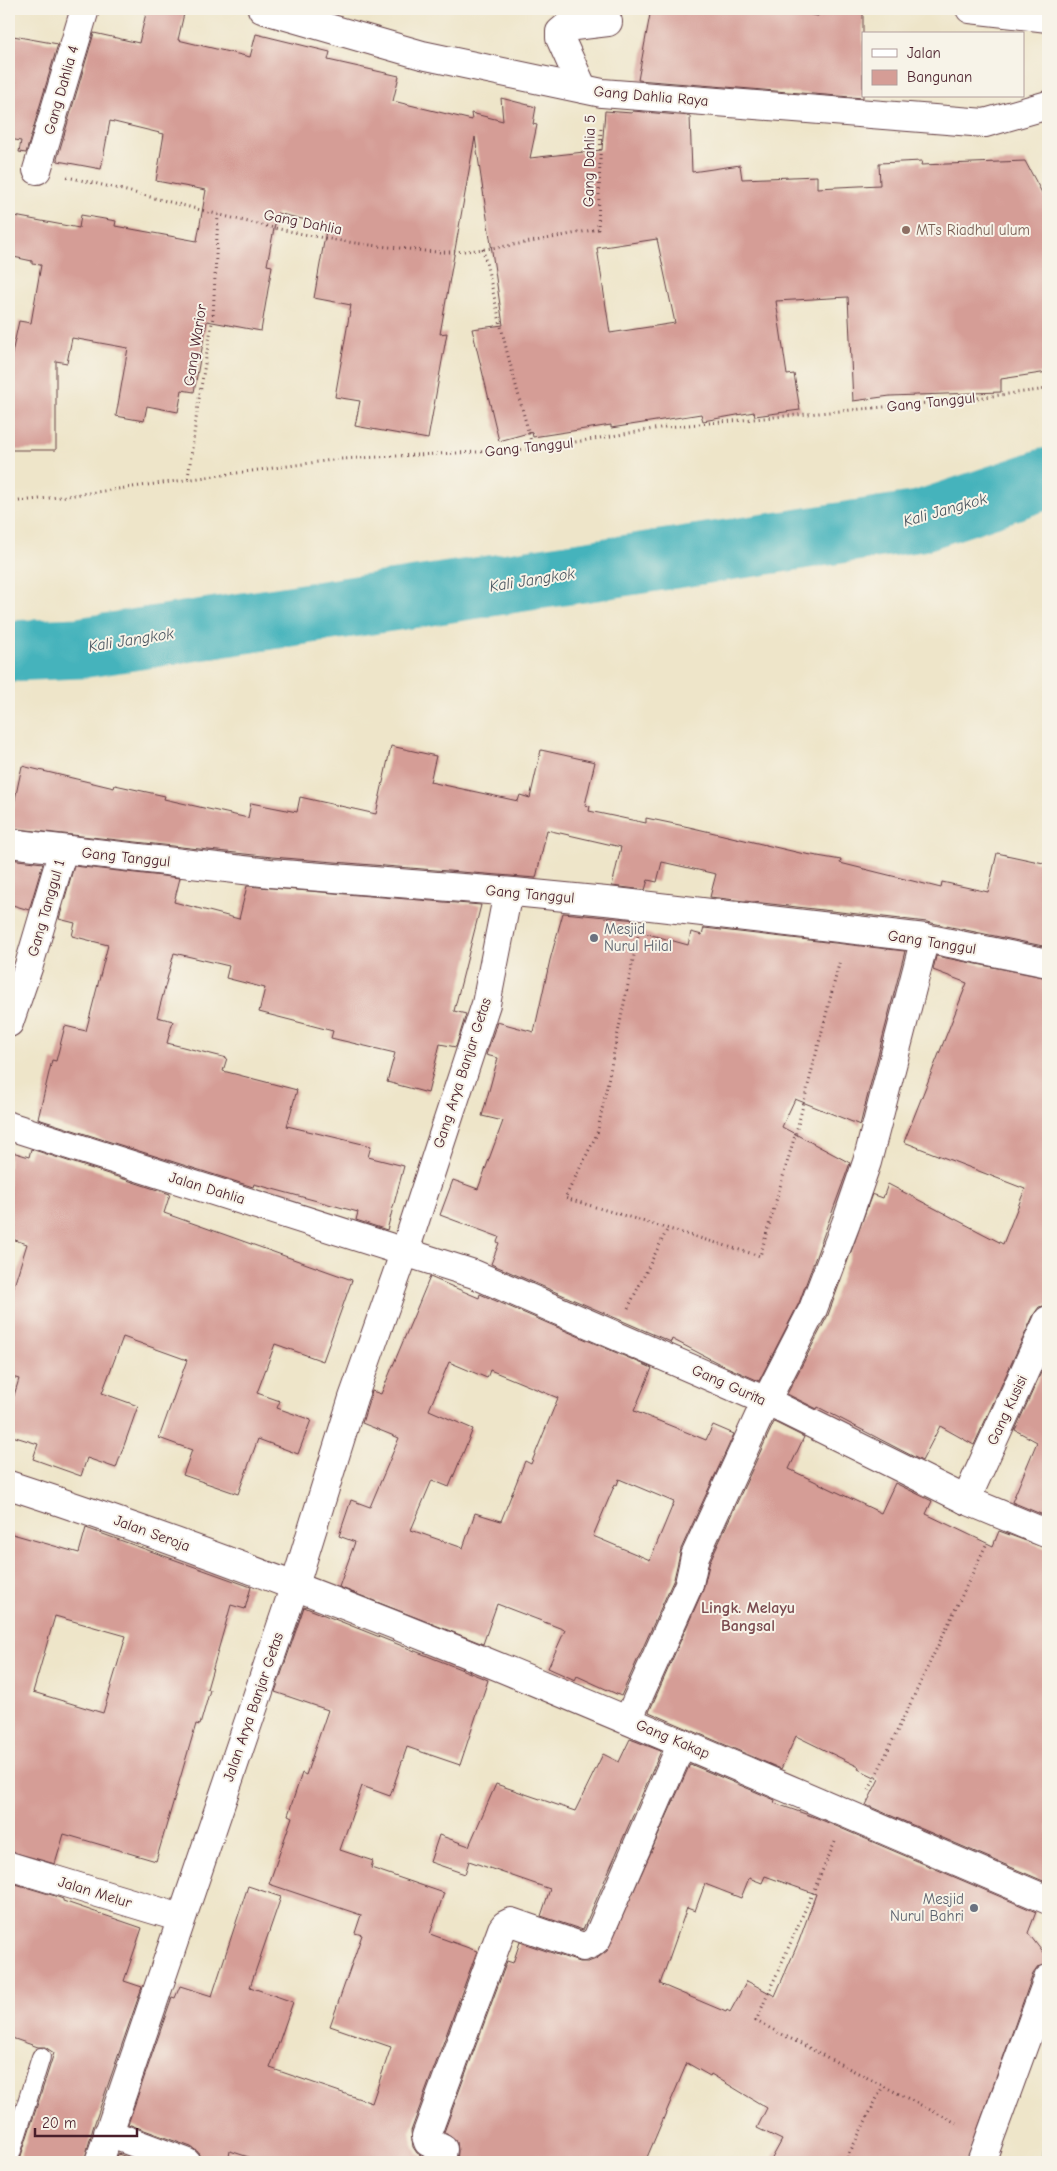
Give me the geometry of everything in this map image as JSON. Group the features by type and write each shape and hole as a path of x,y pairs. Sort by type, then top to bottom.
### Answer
{"street":[{"name":"Gang Dahlia 4","path":"37,170 85,9"},
{"name":"Gang Dahlia Raya","path":"262,9 422,55 592,91 985,122 1048,105"},
{"path":"970,9 1048,18"},
{"path":"592,91 560,38 560,32 566,26 608,22"},
{"name":"Gang Tanggul","path":"9,843 270,873 508,892 925,938 1048,963"},
{"name":"Gang Tanggul 1","path":"9,1024 30,965 63,850"},
{"name":"Gang Arya Banjar Getas","path":"404,1250 486,1004 508,892"},
{"path":"628,1720 689,1584 695,1556 766,1401 813,1310 867,1162 925,938"},
{"name":"Jalan Dahlia","path":"9,1126 404,1250"},
{"name":"Gang Gurita","path":"404,1250 474,1274 766,1401 966,1500 1048,1534"},
{"name":"Jalan Arya Banjar Getas","path":"98,2162 295,1585 353,1398 404,1250"},
{"name":"Gang Kusisi","path":"966,1500 1048,1320"},
{"name":"Jalan Seroja","path":"9,1485 92,1512 295,1585"},
{"name":"Gang Kakap","path":"295,1585 478,1657 1048,1900"},
{"path":"441,2162 443,2149 428,2142 426,2136 502,1929 511,1922 583,1946 591,1944 597,1938 682,1743"},
{"name":"Jalan Melur","path":"9,1866 181,1918"},
{"path":"985,2151 1048,1979"},
{"path":"108,2133 186,2162"}],"lane":[{"path":"9,2160 42,2057"}],"path":[{"name":"Gang Dahlia 5","path":"592,91 598,230"},
{"name":"Gang Dahlia","path":"37,170 104,184 243,222 345,242 447,252 483,249 598,230"},
{"name":"Gang Warior","path":"188,478 213,317 218,215"},
{"path":"483,249 507,352 533,449"},
{"name":"Gang Tanggul","path":"9,502 340,459 533,449 666,426 960,400 1048,389"},
{"path":"644,906 597,1134 565,1198 760,1256 798,1126 848,930"},
{"path":"615,1335 668,1228"},
{"path":"985,2151 883,2086 756,2020 847,1814 869,1790 1000,1515"},
{"path":"845,2162 883,2086"},
{"path":"848,2156 859,2162"}],"water":[{"path":"1048,2137 1048,2162 1039,2162"}],"building":[{"path":"147,9 185,9 178,40 250,57 256,34 330,52 328,60 399,76 393,101 472,120 471,113 503,121 501,98 536,107 533,124 537,125 530,158 602,150 605,111 632,113 633,111 690,116 692,172 740,165 742,179 817,176 817,188 880,185 879,163 922,161 921,165 1025,161 1048,204 1048,372 1001,379 1001,392 890,396 853,401 848,297 776,301 787,375 794,374 800,410 755,416 754,412 703,421 701,414 611,428 611,425 533,437 532,432 499,441 472,329 503,325 475,137 440,334 447,333 428,439 355,426 360,401 335,397 351,305 314,298 327,225 277,213 267,265 272,266 261,331 207,321 194,392 182,390 178,412 147,406 144,421 116,416 128,348 72,338 67,363 56,361 56,450 9,450 9,367 19,321 31,323 41,265 9,256 9,215 79,228 81,215 116,221 115,226 197,241 206,190 156,181 164,134 110,121 101,169 58,161 57,159 94,33 139,43","holes":["657,239 675,323 610,333 597,248"]},
{"path":"651,9 780,9 818,16 820,9 863,9 862,98 638,80"},
{"path":"13,36 58,44 26,153 19,152 21,141 9,139 9,61"},
{"path":"391,746 436,756 430,782 518,801 520,795 530,798 541,750 595,762 585,805 590,806 589,811 646,823 646,818 800,853 841,860 840,863 941,888 942,882 988,892 997,853 1048,864 1048,947 927,922 710,897 716,874 662,862 657,882 648,880 645,890 612,886 621,847 547,830 536,878 272,857 9,828 22,766 114,788 115,785 165,796 164,799 248,818 251,803 297,812 300,797 376,814"},
{"path":"9,859 43,863 29,910 9,904"},
{"path":"74,866 180,878 174,902 239,919 247,886 481,905 454,1011 466,1014 456,1047 440,1044 428,1093 387,1082 395,1053 331,1038 333,1031 259,1012 265,988 226,978 229,966 174,953 157,1017 173,1021 167,1043 227,1058 223,1071 297,1090 287,1126 371,1146 368,1157 404,1166 387,1230 356,1220 358,1212 254,1184 253,1187 38,1119 52,1060 56,1061 65,1026 86,1031 108,945 72,936 75,923 59,919"},
{"path":"563,913 637,920 634,930 688,945 691,932 702,935 704,928 905,951 860,1125 795,1099 782,1127 850,1163 799,1303 759,1381 720,1364 672,1339 671,1342 491,1264 499,1243 497,1242 499,1237 440,1215 453,1180 478,1189 503,1121 482,1116 498,1058 486,1055 497,1022 534,1032 550,960"},
{"path":"936,956 1048,978 1048,1305 1039,1307 1034,1314 974,1445 940,1426 922,1461 818,1407 817,1409 787,1394 828,1315 872,1194 883,1198 888,1184 1003,1244 1025,1189 904,1142 967,983 933,970"},
{"path":"31,1149 170,1194 164,1213 352,1280 323,1361 275,1344 257,1393 280,1401 277,1408 311,1420 298,1454 258,1439 238,1494 183,1475 192,1450 159,1438 187,1360 123,1337 102,1393 138,1406 116,1468 87,1458 81,1476 33,1459 38,1444 9,1435 9,1412 19,1379 9,1376 9,1302 27,1244 9,1238 9,1151 29,1157"},
{"path":"430,1277 479,1298 480,1294 652,1368 634,1411 706,1440 713,1425 734,1434 681,1549 674,1579 621,1696 577,1676 575,1680 548,1668 565,1630 497,1604 483,1644 339,1587 355,1542 339,1536 351,1500 370,1507 399,1438 362,1423 372,1391 381,1394","holes":["449,1362 487,1378 490,1370 558,1398 531,1464 525,1461 501,1521 475,1513 463,1548 411,1530 432,1480 449,1487 473,1429 429,1410","619,1479 674,1502 650,1560 593,1536 615,1484 617,1485"]},
{"path":"1048,1357 1048,1517 1012,1502 1037,1442 1015,1430"},
{"path":"774,1422 804,1437 789,1469 881,1513 895,1483 932,1501 926,1514 993,1546 999,1531 1048,1549 1048,1883 866,1805 879,1779 796,1736 781,1769 649,1712 703,1590 710,1561"},
{"path":"86,1528 251,1587 245,1609 231,1605 207,1689 210,1690 200,1725 196,1724 156,1861 64,1834 55,1864 9,1851 9,1533 79,1553","holes":["55,1616 126,1636 103,1713 33,1692"]},
{"path":"304,1607 488,1680 460,1765 407,1747 390,1796 362,1786 340,1850 373,1861 371,1868 444,1893 430,1934 477,1951 411,2131 413,2147 417,2153 426,2158 426,2162 264,2162 230,2151 228,2162 201,2162 198,2152 191,2147 128,2124 172,1997 175,1998 180,1986 212,1996 248,1886 281,1897 250,1987 293,2002 270,2068 372,2103 391,2047 330,2026 362,1935 355,1933 361,1915 269,1884 292,1817 288,1815 302,1773 306,1775 328,1710 275,1692"},
{"path":"630,1739 661,1751 583,1930 541,1916 550,1889 469,1861 465,1874 430,1862 439,1835 469,1846 496,1784 575,1811 603,1754 619,1762"},
{"path":"690,1764 775,1800 774,1803 817,1818 1036,1912 1028,1933 1048,1959 1048,1964 1038,1967 1033,1974 966,2162 770,2162 782,2140 757,2128 767,2108 711,2074 710,2076 687,2063 645,2162 457,2162 457,2142 444,2132 507,1961 513,1963 520,1942 579,1962 588,1962 596,1959 607,1951","holes":["765,1876 816,1894 799,1941 775,1996 747,1981 730,2012 727,2010 726,2012 660,1984 687,1908 695,1911 705,1884 741,1898 749,1878 762,1883"]},
{"path":"9,1882 52,1895 63,1899 63,1901 142,1928 124,1981 142,1987 93,2128 84,2162 19,2162 54,2053 45,2047 38,2047 9,2037"},
{"path":"118,2154 142,2162 115,2162"}],"waterway":[{"name":"Kali Jangkok","path":"9,651 79,648 920,521 1048,478"}],"place":[{"name":"MTs Riadhul ulum","path":"906,230"},
{"name":"Mesjid Nurul Hilal","path":"594,938"},
{"name":"Mesjid Nurul Bahri","path":"974,1908"}],"district":[{"name":"Lingk. Melayu Bangsal","path":"748,1617"}]}
